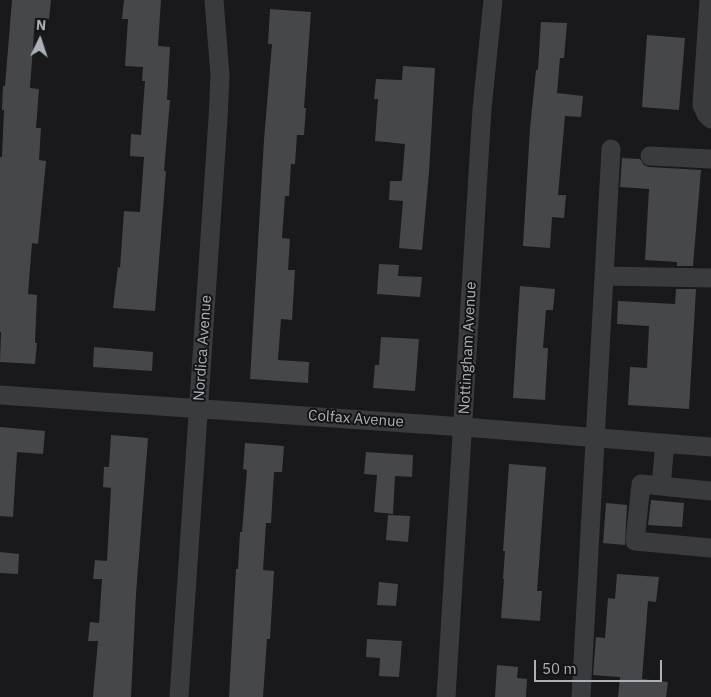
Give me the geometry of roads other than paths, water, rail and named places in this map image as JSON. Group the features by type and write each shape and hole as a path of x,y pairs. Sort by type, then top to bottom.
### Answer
{"street":[{"name":"Nordica Avenue","path":"179,697 220,75 214,0"},
{"name":"Nottingham Avenue","path":"446,697 482,109 493,0"},
{"path":"709,0 702,104 711,119"},
{"path":"581,697 611,149"},
{"path":"650,156 711,158"},
{"path":"604,276 711,278"},
{"name":"Colfax Avenue","path":"0,395 464,427 711,447"},
{"path":"661,486 665,443"},
{"path":"711,491 641,484 635,541 711,548"}]}
